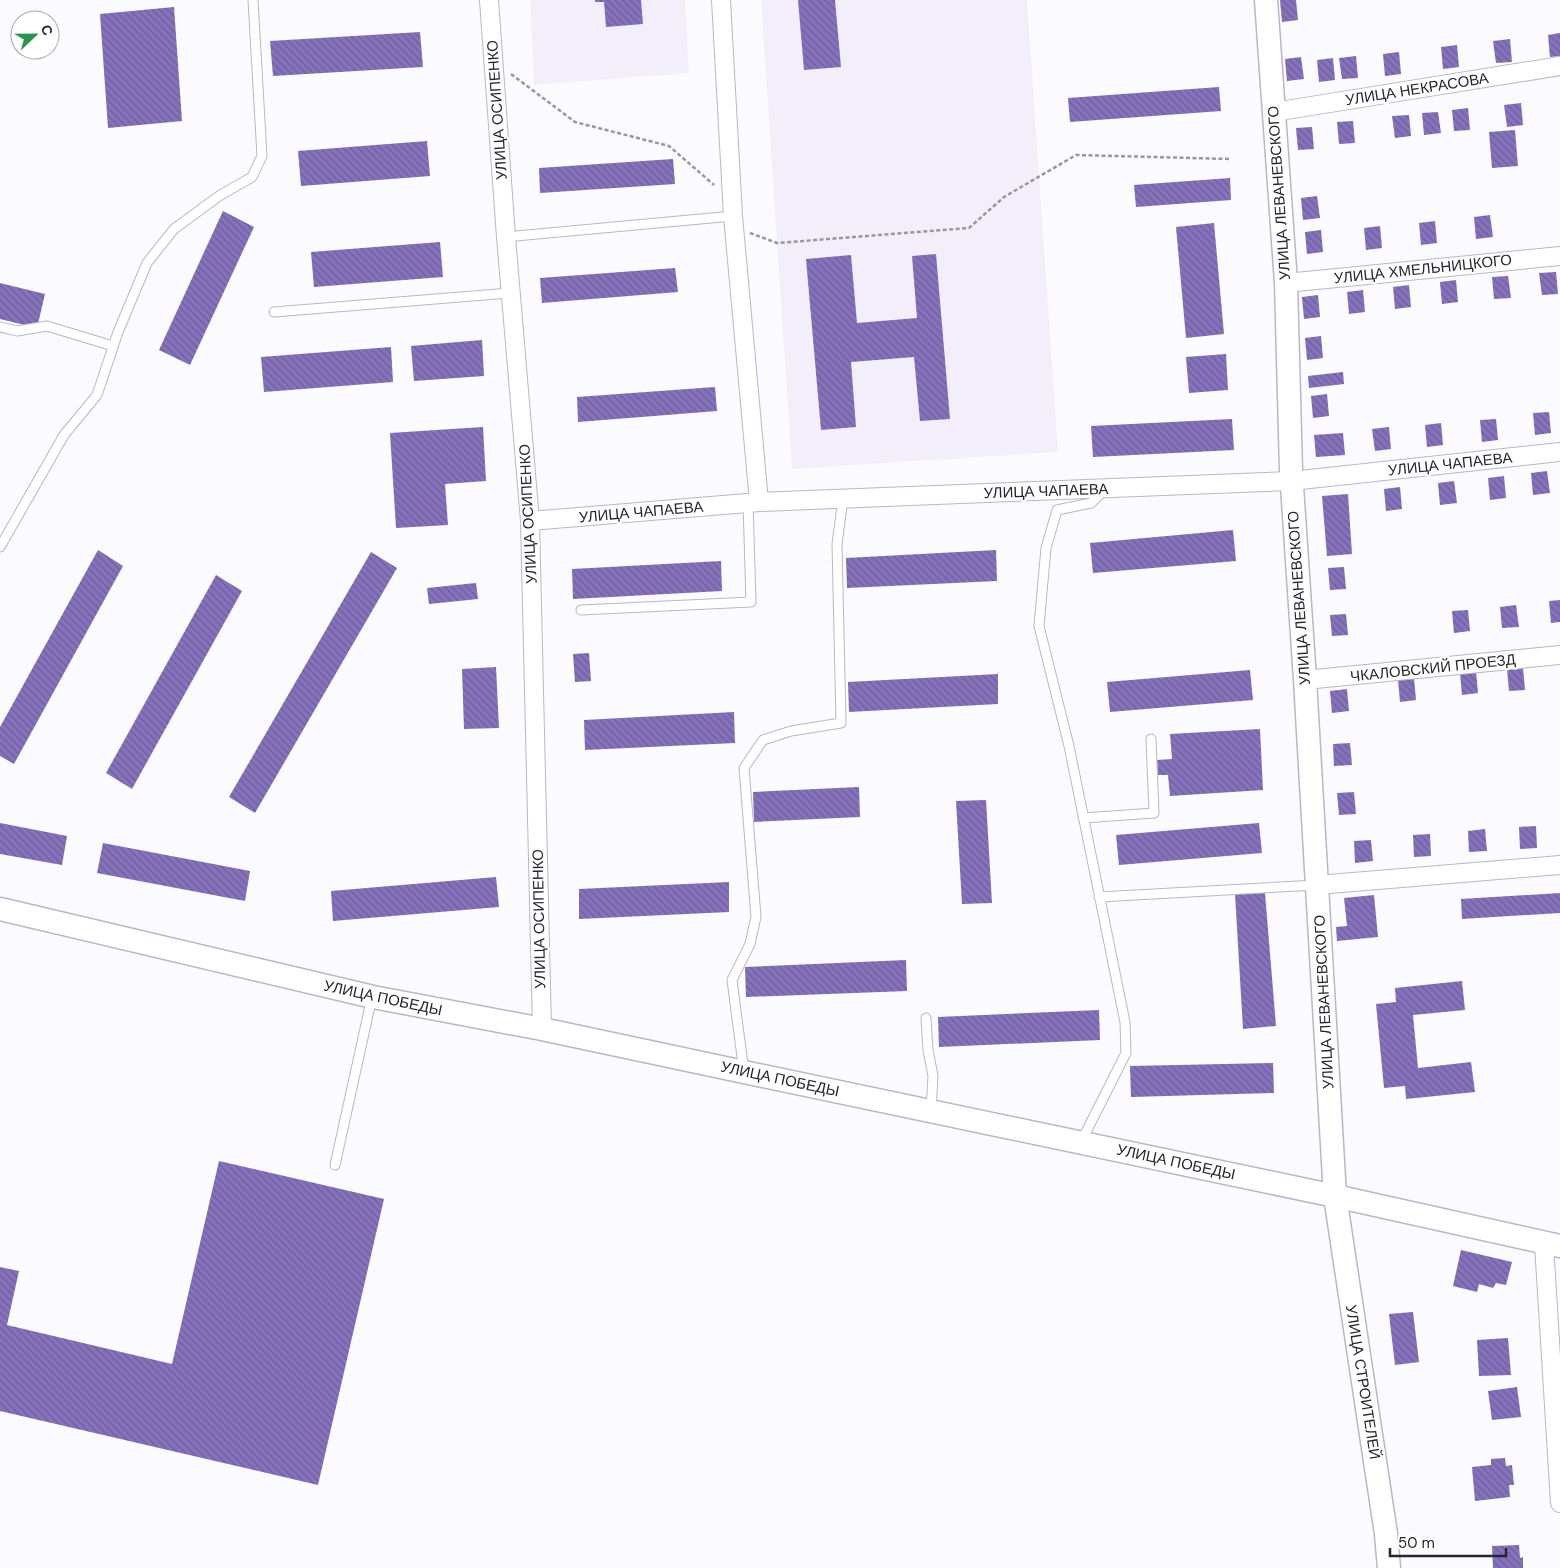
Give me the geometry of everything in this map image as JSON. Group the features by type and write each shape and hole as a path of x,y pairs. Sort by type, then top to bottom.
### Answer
{"street":[{"name":"УЛИЦА ОСИПЕНКО","path":"489,0 506,238 530,521 542,1029"},
{"path":"720,0 754,503"},
{"name":"УЛИЦА ЛЕВАНЕВСКОГО","path":"1266,0 1286,282 1291,481 1305,680 1334,1196"},
{"name":"УЛИЦА НЕКРАСОВА","path":"1274,112 1560,66"},
{"name":"УЛИЦА ХМЕЛЬНИЦКОГО","path":"1286,282 1560,256"},
{"name":"УЛИЦА ЧАПАЕВА","path":"530,521 754,503 1291,481 1560,452"},
{"name":"ЧКАЛОВСКИЙ ПРОЕЗД","path":"1305,680 1560,655"},
{"path":"1317,885 1560,865"},
{"name":"УЛИЦА ПОБЕДЫ","path":"0,909 372,997 542,1029 1334,1196 1552,1245"},
{"name":"УЛИЦА СТРОИТЕЛЕЙ","path":"1334,1196 1386,1534 1389,1568"},
{"path":"1552,1245 1560,1503"}],"lane":[{"path":"0,546 64,435 97,395 118,332 147,263 174,229 219,196 252,177 262,156 253,0"},
{"path":"506,238 733,209"},
{"path":"274,312 511,292"},
{"path":"0,327 17,331 47,326 113,346"},
{"path":"1081,1143 1126,1053 1125,1022 1069,746 1039,626 1046,548 1057,510 1091,503 1104,489"},
{"path":"744,1072 732,980 750,944 756,917 744,768 763,740 791,731 841,723 838,544 843,499"},
{"path":"581,610 751,602 754,503"},
{"path":"1083,818 1154,813 1151,740"},
{"path":"1099,897 1317,885"},
{"path":"335,1165 372,997"},
{"path":"926,1018 928,1050 933,1076 931,1111"}],"path":[{"path":"494,60 575,122 670,146 733,209"},
{"path":"746,232 777,243 969,228 1004,197 1076,155 1230,159"}],"shaded area":[{"path":"530,0 685,0 689,73 534,85"},
{"path":"761,0 1027,0 1058,452 792,469"}],"building":[{"path":"595,0 641,0 643,24 606,27 604,2 595,2"},
{"path":"798,0 835,0 841,67 804,70"},
{"path":"1280,0 1296,0 1298,20 1282,22"},
{"path":"174,7 182,121 108,128 100,14"},
{"path":"420,32 423,67 273,76 270,41"},
{"path":"1560,33 1560,56 1550,57 1548,35"},
{"path":"1510,39 1512,62 1496,63 1493,41"},
{"path":"1457,45 1459,67 1443,69 1441,47"},
{"path":"1399,52 1401,74 1385,76 1383,54"},
{"path":"1356,56 1358,78 1342,79 1339,58"},
{"path":"1301,57 1304,79 1287,81 1285,59"},
{"path":"1333,58 1335,80 1319,82 1317,60"},
{"path":"1219,87 1221,111 1070,122 1068,98"},
{"path":"1521,103 1523,125 1507,127 1504,105"},
{"path":"1468,108 1470,130 1454,131 1452,110"},
{"path":"1438,112 1441,133 1424,135 1422,113"},
{"path":"1409,115 1411,136 1395,138 1392,116"},
{"path":"1353,121 1355,143 1339,144 1337,122"},
{"path":"1312,127 1314,149 1298,150 1296,128"},
{"path":"1515,130 1518,166 1492,168 1489,132"},
{"path":"427,141 430,176 301,186 298,151"},
{"path":"673,159 675,184 540,193 539,168"},
{"path":"1230,178 1231,200 1136,207 1134,185"},
{"path":"1317,196 1320,218 1303,220 1301,198"},
{"path":"223,211 254,227 190,365 159,350"},
{"path":"1490,215 1493,237 1476,239 1474,217"},
{"path":"1435,221 1437,243 1421,245 1419,223"},
{"path":"1214,223 1224,334 1186,338 1176,227"},
{"path":"1380,226 1382,248 1366,250 1364,228"},
{"path":"1321,230 1323,252 1307,254 1305,232"},
{"path":"440,242 443,277 314,287 311,252"},
{"path":"936,254 950,419 920,421 914,357 851,362 856,427 821,430 806,259 851,255 857,323 917,318 912,256"},
{"path":"675,268 678,292 542,303 540,278"},
{"path":"1556,272 1558,294 1542,295 1539,273"},
{"path":"1508,276 1511,298 1494,299 1492,277"},
{"path":"1456,280 1458,302 1442,304 1440,282"},
{"path":"0,283 45,294 37,328 0,319"},
{"path":"1409,285 1411,307 1395,309 1393,287"},
{"path":"1363,290 1365,312 1349,314 1347,292"},
{"path":"1318,295 1320,317 1304,319 1302,297"},
{"path":"1321,336 1323,358 1307,360 1305,338"},
{"path":"482,340 484,376 414,381 411,346"},
{"path":"391,347 393,382 264,392 261,357"},
{"path":"1226,354 1228,390 1189,393 1186,357"},
{"path":"1343,372 1344,384 1309,388 1308,376"},
{"path":"715,387 717,411 578,422 577,397"},
{"path":"1327,394 1329,416 1313,418 1311,396"},
{"path":"1549,412 1551,433 1535,435 1533,413"},
{"path":"1232,419 1234,450 1093,457 1091,426"},
{"path":"1496,419 1498,440 1482,442 1480,420"},
{"path":"1441,423 1443,445 1427,447 1425,425"},
{"path":"483,427 486,481 445,484 448,525 396,528 390,433"},
{"path":"1389,427 1391,449 1375,451 1372,429"},
{"path":"1343,433 1345,455 1316,457 1314,435"},
{"path":"1547,471 1550,493 1533,495 1531,473"},
{"path":"1504,476 1506,498 1490,500 1488,478"},
{"path":"1454,481 1457,503 1440,505 1438,483"},
{"path":"1400,487 1402,509 1386,511 1384,489"},
{"path":"1348,494 1352,554 1327,556 1322,496"},
{"path":"1233,530 1236,561 1093,573 1090,543"},
{"path":"98,550 123,566 14,764 0,756 0,727"},
{"path":"996,550 997,581 847,588 846,558"},
{"path":"371,552 397,568 255,813 229,797"},
{"path":"721,561 722,591 573,599 572,569"},
{"path":"1344,567 1346,589 1330,590 1328,568"},
{"path":"216,575 242,591 132,789 106,773"},
{"path":"476,583 478,599 429,604 427,588"},
{"path":"1560,600 1560,622 1551,623 1549,601"},
{"path":"1516,605 1519,627 1502,628 1500,607"},
{"path":"1468,610 1470,631 1454,633 1452,611"},
{"path":"1346,614 1348,635 1332,636 1330,615"},
{"path":"589,653 591,681 575,682 573,654"},
{"path":"496,667 499,728 464,729 462,669"},
{"path":"1523,668 1525,690 1509,691 1507,669"},
{"path":"1250,670 1253,700 1110,712 1107,682"},
{"path":"1476,671 1478,693 1462,695 1460,673"},
{"path":"998,674 998,704 849,712 848,682"},
{"path":"1414,678 1416,700 1400,702 1398,680"},
{"path":"1347,689 1349,711 1332,713 1330,691"},
{"path":"734,712 735,743 585,750 584,720"},
{"path":"1260,729 1263,790 1170,796 1168,775 1158,775 1157,760 1172,759 1170,734"},
{"path":"1350,743 1352,765 1334,766 1333,744"},
{"path":"859,787 860,817 754,822 753,792"},
{"path":"1354,792 1356,814 1339,815 1337,793"},
{"path":"986,800 992,903 962,904 956,801"},
{"path":"0,823 67,836 62,865 0,854"},
{"path":"1259,823 1262,853 1119,865 1116,835"},
{"path":"1536,826 1537,848 1520,849 1519,827"},
{"path":"1485,829 1487,851 1469,852 1468,831"},
{"path":"1430,834 1431,856 1414,857 1413,835"},
{"path":"1371,840 1373,861 1355,863 1354,841"},
{"path":"103,843 250,871 245,901 97,873"},
{"path":"496,877 499,907 333,921 331,891"},
{"path":"729,882 729,912 579,919 579,889"},
{"path":"1265,893 1276,1026 1243,1029 1235,894"},
{"path":"1560,893 1560,913 1462,919 1461,899"},
{"path":"1374,895 1378,937 1337,941 1336,927 1347,926 1344,898"},
{"path":"906,960 907,991 746,997 745,967"},
{"path":"1462,981 1465,1010 1413,1015 1418,1068 1471,1062 1475,1092 1406,1099 1405,1086 1384,1088 1376,1004 1396,1002 1395,988"},
{"path":"1099,1010 1100,1040 939,1047 938,1017"},
{"path":"1273,1063 1274,1093 1131,1097 1130,1066"},
{"path":"219,1161 384,1199 318,1485 0,1411 0,1267 19,1271 7,1325 172,1364"},
{"path":"1461,1250 1512,1262 1506,1285 1496,1283 1493,1288 1479,1284 1477,1292 1453,1286"},
{"path":"1413,1312 1419,1362 1395,1365 1389,1314"},
{"path":"1508,1338 1511,1375 1479,1376 1477,1340"},
{"path":"1517,1387 1521,1417 1492,1420 1488,1391"},
{"path":"1505,1458 1506,1466 1512,1465 1514,1485 1509,1485 1510,1497 1475,1501 1472,1467 1491,1465 1491,1459"},
{"path":"1519,1545 1520,1558 1523,1557 1523,1568 1493,1568 1492,1546"}]}
